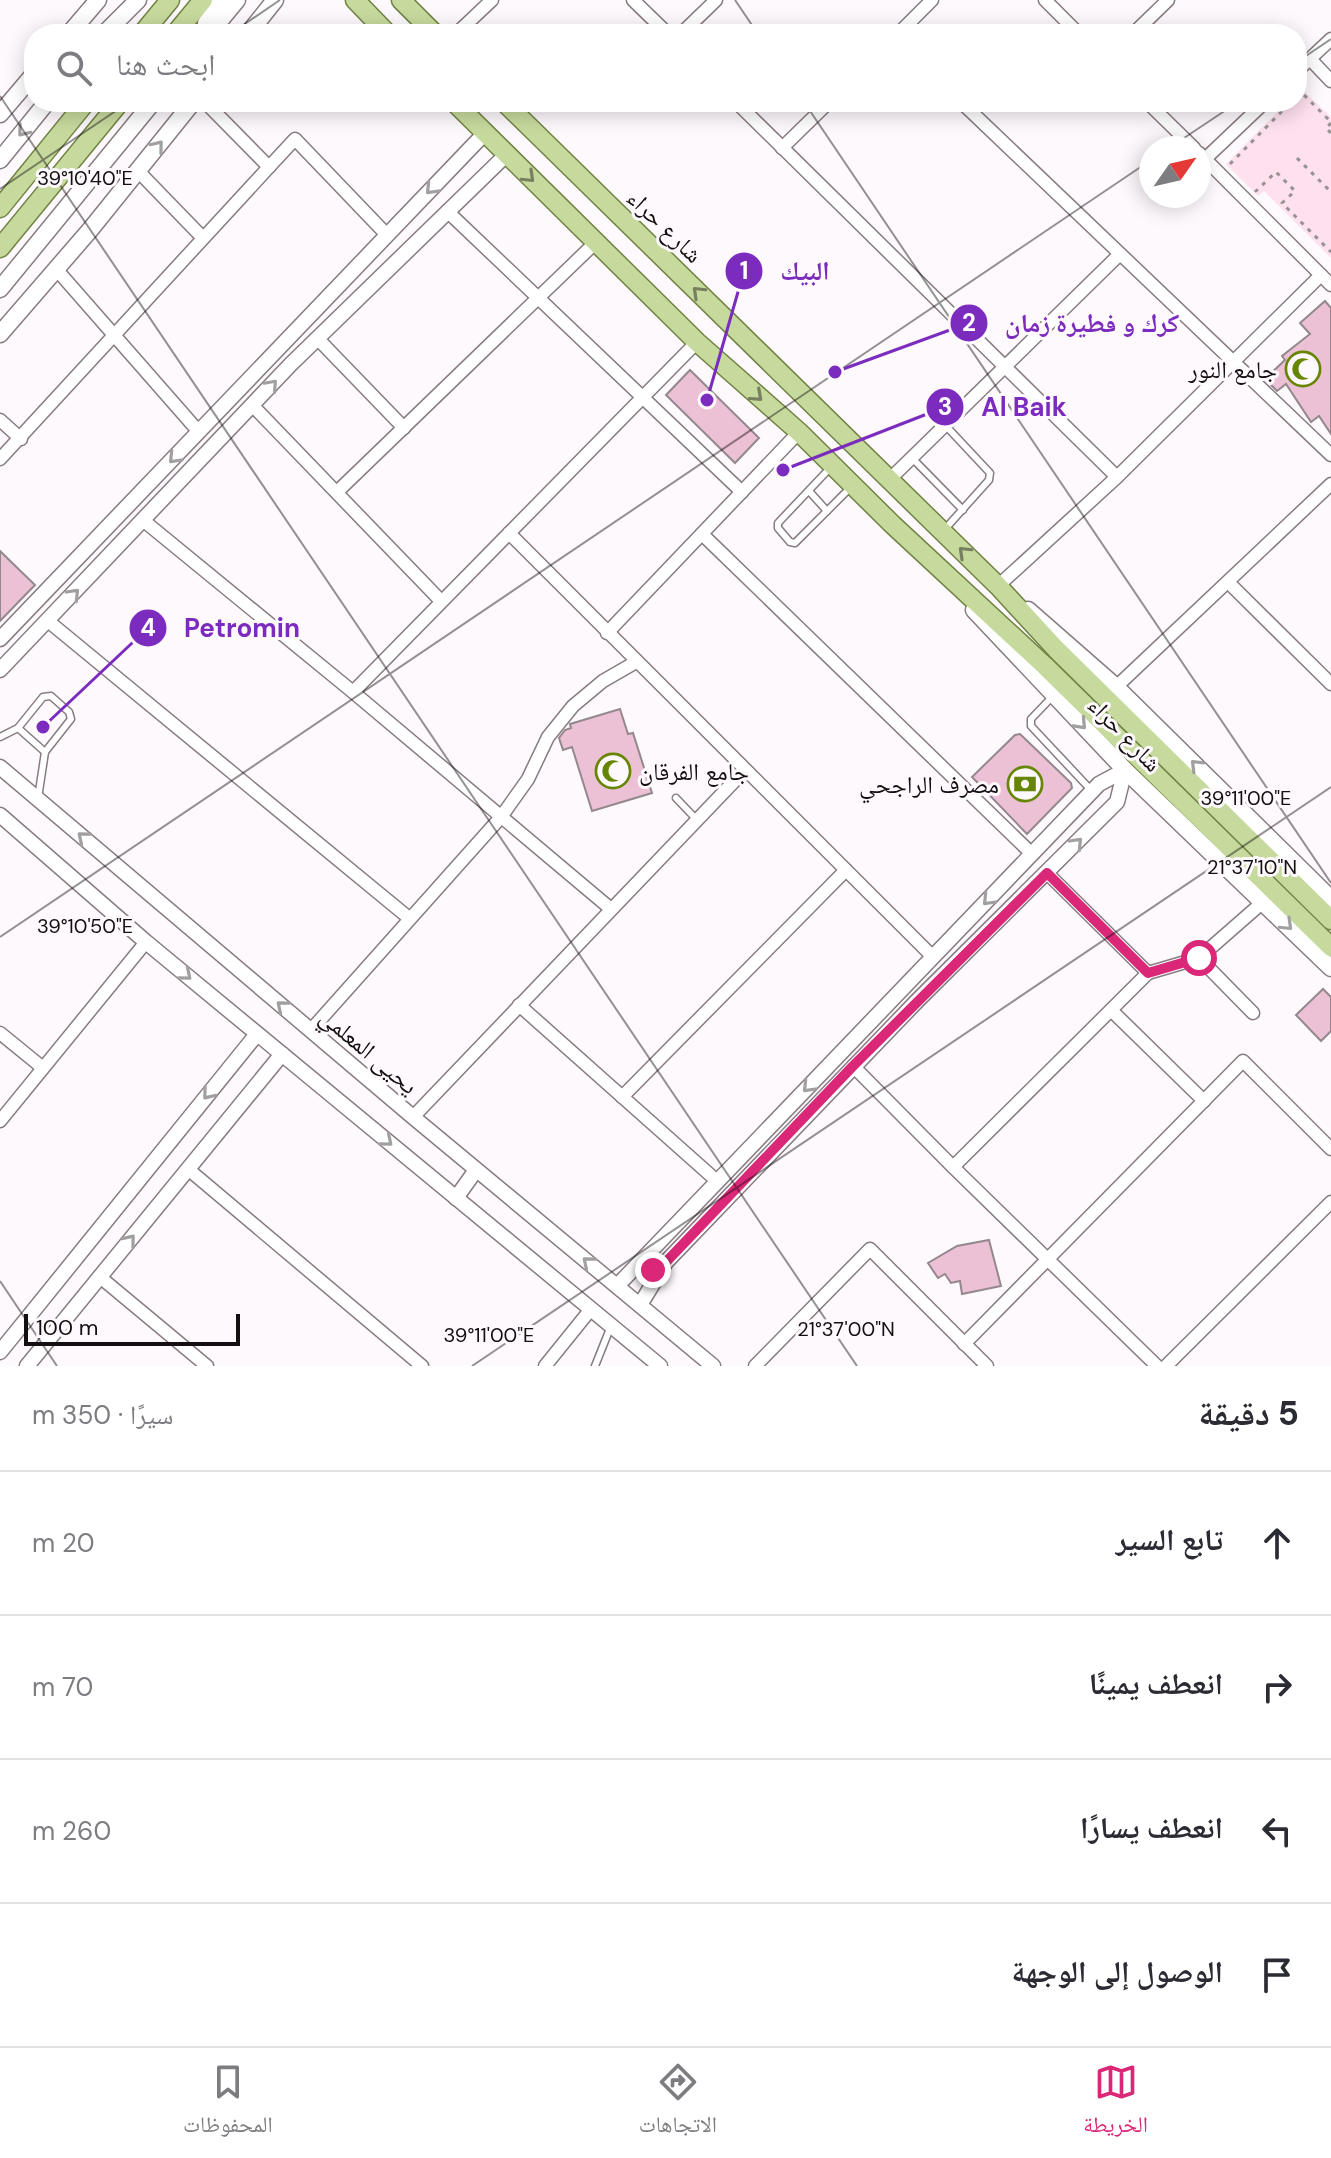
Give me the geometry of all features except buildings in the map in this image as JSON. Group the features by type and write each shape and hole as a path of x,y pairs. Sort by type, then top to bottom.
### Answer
{"main road":[{"path":"78,24 98,0"},
{"path":"111,24 129,0"},
{"path":"113,24 138,0"},
{"path":"150,24 170,0"},
{"path":"183,24 203,0"},
{"path":"205,24 221,0"},
{"path":"217,24 237,0"},
{"path":"256,24 275,0"},
{"path":"355,0 378,24"},
{"path":"401,0 425,24"},
{"path":"0,114 24,86"},
{"path":"0,160 39,112"},
{"path":"0,208 78,112"},
{"path":"0,248 112,112"},
{"path":"0,289 145,112"},
{"path":"0,334 57,270 185,112"},
{"name":"شارع حراء","path":"464,112 697,342 799,432 893,525 1045,666 1331,947"},
{"name":"شارع حراء","path":"514,112 998,586 1056,649 1331,920"},
{"path":"66,211 90,230"},
{"name":"شارع حراء","path":"893,525 1125,770 1331,968"},
{"name":"شارع حراء","path":"998,586 1056,632 1116,687 1331,899"}],"street":[{"path":"467,24 492,0"},
{"path":"633,0 658,24"},
{"path":"691,24 716,0"},
{"path":"908,24 932,0"},
{"path":"1045,0 1069,24"},
{"path":"1143,24 1168,0"},
{"path":"1307,62 1331,39"},
{"path":"1310,59 1331,81"},
{"path":"215,112 269,167"},
{"path":"746,112 1117,477"},
{"path":"782,148 819,112"},
{"path":"971,112 1331,455"},
{"path":"1157,112 1182,136"},
{"path":"1211,148 1253,112"},
{"path":"0,639 485,133"},
{"path":"0,459 295,139 387,235"},
{"path":"0,670 291,364 506,155"},
{"path":"1211,165 1331,285"},
{"path":"138,171 203,238"},
{"path":"447,211 742,492"},
{"path":"338,491 596,242"},
{"path":"889,480 1120,254"},
{"path":"57,270 199,432"},
{"path":"998,586 1117,477 1321,275"},
{"path":"317,338 404,428"},
{"path":"353,692 697,342"},
{"path":"275,352 291,364"},
{"path":"253,406 441,601"},
{"path":"0,420 21,439"},
{"path":"607,633 799,432"},
{"path":"1116,687 1331,484"},
{"path":"144,521 611,909"},
{"path":"509,533 933,957"},
{"path":"702,534 1032,854"},
{"path":"1229,583 1331,684"},
{"path":"48,621 409,918"},
{"path":"311,1030 501,817 528,779 548,737 573,706 603,681 636,662"},
{"name":"يحيى المعلمي","path":"0,767 713,1366"},
{"path":"617,1286 1092,791 1125,770"},
{"path":"640,1305 666,1262 853,1066 1117,802 1125,770"},
{"path":"413,1117 744,771"},
{"path":"0,815 146,942 660,1366"},
{"path":"622,1097 846,870"},
{"path":"1047,873 1148,973"},
{"path":"953,1167 1148,973 1199,958 1263,902"},
{"path":"0,1121 146,942"},
{"path":"1199,958 1253,1013"},
{"path":"905,986 917,1001"},
{"path":"519,1005 717,1181"},
{"path":"1111,1010 1204,1101"},
{"path":"0,1033 43,1068"},
{"path":"0,1352 257,1034"},
{"path":"27,1366 282,1054"},
{"path":"964,1344 1243,1061 1331,1149"},
{"path":"853,1066 1157,1366"},
{"path":"188,1169 422,1366"},
{"path":"456,1198 476,1170"},
{"path":"1166,1366 1331,1202"},
{"path":"755,1366 870,1249 987,1366"},
{"path":"645,1256 648,1270 666,1262"},
{"path":"100,1277 207,1366"},
{"path":"551,1364 591,1309"}],"lane":[{"path":"943,532 989,480 990,473 945,425"},
{"path":"912,458 963,510"},
{"path":"832,466 778,523 778,528 790,542 795,543 853,486"},
{"path":"809,491 827,511"},
{"path":"1054,695 1031,719 1031,726 1092,791"},
{"path":"0,737 18,728 43,697 51,696 69,712 71,719 45,752 38,798"},
{"path":"18,728 45,752"},
{"path":"676,798 697,820"},
{"path":"595,1366 611,1326"}],"path":[{"path":"1307,98 1331,122 1326,128 1331,133"},
{"path":"1238,173 1229,164 1281,112"},
{"path":"1297,158 1331,192"},
{"path":"1247,182 1256,191 1276,172 1295,191 1282,203 1331,252"},
{"path":"1326,247 1331,243"}],"shaded area":[{"path":"1307,94 1331,117 1331,258 1264,191 1258,196 1226,164 1277,112 1307,112"}],"place":[{"name":"جامع النور","path":"1303,369"},
{"name":"كرك و فطيرة زمان","path":"835,372"},
{"name":"البيك","path":"707,400"},
{"name":"Al Baik","path":"783,470"},
{"name":"Petromin","path":"43,727"},
{"name":"جامع الفرقان","path":"613,771"},
{"name":"مصرف الراجحي","path":"1025,784"}],"route":[{"path":"653,1270 666,1262 853,1066 1047,873 1148,973 1199,958"}]}
